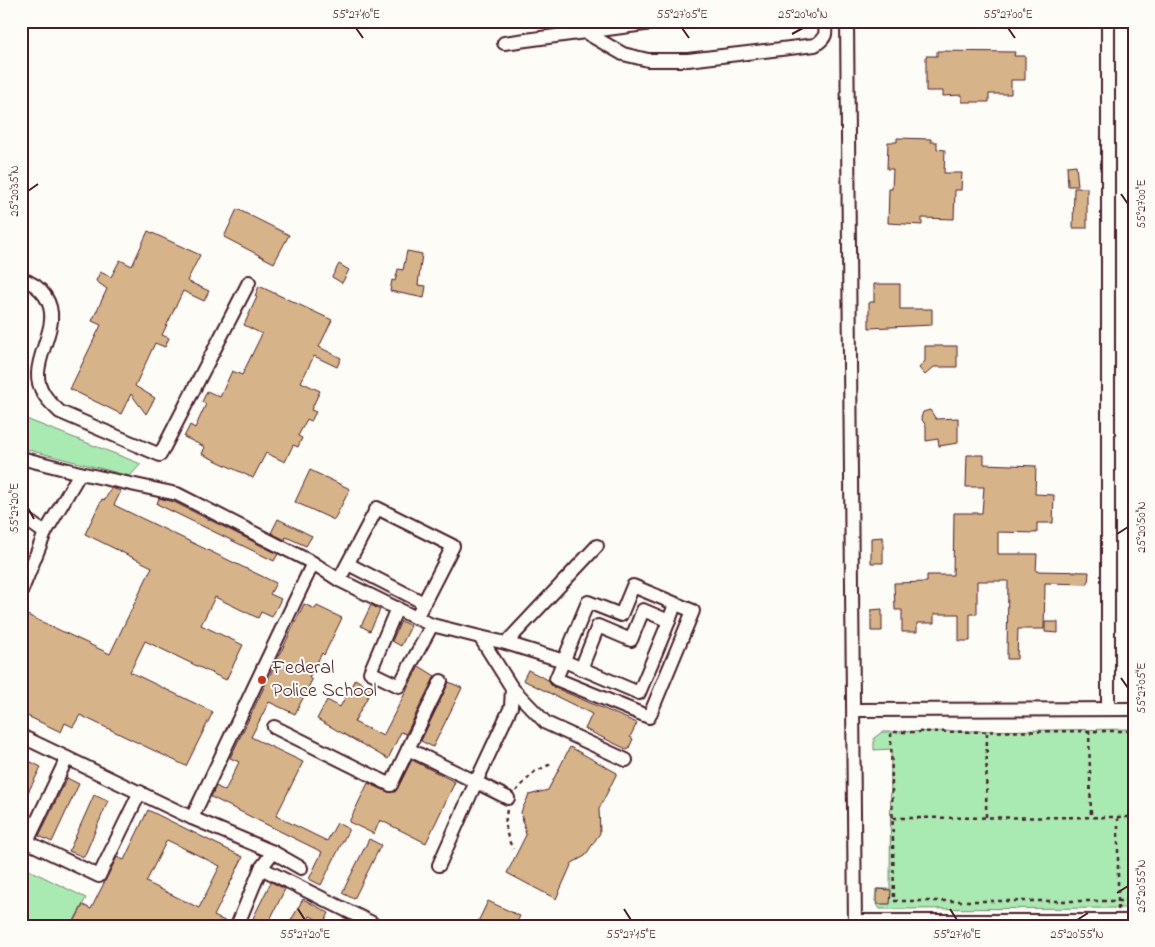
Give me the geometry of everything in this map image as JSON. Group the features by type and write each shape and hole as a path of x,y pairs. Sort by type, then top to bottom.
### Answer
{"street":[{"path":"504,43 585,27 667,21"},
{"path":"585,27 623,54 648,60 688,60 815,45 824,40 827,33 824,21"},
{"path":"847,21 855,924 1113,923 1134,921"},
{"path":"1108,21 1108,709"},
{"path":"21,278 30,281 41,290 50,302 53,317 38,374 42,392 60,412 160,455 249,282"},
{"path":"21,458 176,494 314,563 339,580 432,625 506,643 564,661 639,693 675,604"},
{"path":"21,592 44,533 80,473"},
{"path":"339,580 377,508 394,516 453,546 416,618"},
{"path":"21,516 44,533"},
{"path":"506,643 597,546"},
{"path":"192,818 314,563"},
{"path":"348,564 424,603"},
{"path":"633,586 694,611 649,717 556,679 564,661 588,602 621,615 633,586"},
{"path":"397,608 370,672 399,686 432,625"},
{"path":"581,669 598,626 631,640 643,610 669,621"},
{"path":"480,638 512,688 546,723 626,760"},
{"path":"274,727 391,785 441,681"},
{"path":"438,865 511,707 512,688"},
{"path":"854,710 1134,709"},
{"path":"21,736 192,818 273,852 301,868"},
{"path":"408,749 511,798"},
{"path":"67,758 24,840 98,876 140,792"},
{"path":"238,926 261,868 273,852"},
{"path":"261,868 372,923"}],"path":[{"path":"1089,730 1091,818"},
{"path":"1134,731 891,732 894,901 1134,901"},
{"path":"986,818 987,732"},
{"path":"512,849 507,837 505,824 511,798 534,772 550,764"},
{"path":"1113,923 1118,901 1118,817"},
{"path":"892,818 1134,817"}],"green space":[{"path":"21,417 141,464 130,476 21,448"},
{"path":"1134,729 1134,908 880,909 875,901 876,889 890,889 891,749 874,750 874,738 882,732"},
{"path":"21,866 86,898 71,926 21,926"}],"building":[{"path":"937,51 1015,52 1014,56 1025,56 1025,80 1011,80 1011,94 989,94 989,102 962,102 962,95 943,96 943,91 926,91 926,56 937,56"},
{"path":"897,138 931,139 931,142 937,142 937,149 945,150 944,173 962,173 961,190 955,190 954,219 922,218 922,225 888,223 889,189 892,189 893,169 887,169 888,142 897,142"},
{"path":"1076,165 1078,186 1068,186 1067,166"},
{"path":"1074,188 1087,188 1087,228 1073,228"},
{"path":"237,209 289,235 274,263 224,237"},
{"path":"148,231 200,255 187,281 209,291 204,301 183,291 162,335 169,338 165,347 155,343 135,386 155,398 146,414 131,394 121,414 70,389 101,325 92,321 107,289 96,281 100,272 111,277 120,260 132,266"},
{"path":"407,251 422,254 418,285 426,286 424,298 390,291 392,280 395,281 398,269 403,270"},
{"path":"339,264 349,270 342,283 332,277"},
{"path":"874,284 900,284 900,309 932,309 932,325 869,328 869,302 874,302"},
{"path":"259,286 332,320 319,347 341,358 337,367 314,356 301,382 320,391 311,410 316,412 311,421 307,419 298,436 302,438 298,447 293,445 285,462 266,453 253,478 202,454 205,447 184,437 190,425 195,428 206,404 202,402 207,391 220,397 232,371 242,375 262,334 244,325 257,297 255,296"},
{"path":"925,346 957,346 957,367 934,367 925,375 919,368 925,361"},
{"path":"930,410 936,419 958,418 958,443 939,446 938,439 926,441 926,426 921,418 923,412"},
{"path":"967,455 984,455 984,464 1036,466 1035,494 1054,495 1053,523 1037,523 1037,533 998,532 998,554 1037,554 1036,571 1089,572 1088,584 1045,583 1044,629 1018,629 1017,659 1007,659 1008,581 977,581 977,614 970,614 970,641 959,641 959,614 934,614 934,623 917,623 917,632 902,632 902,610 895,610 894,583 927,582 927,575 953,575 954,513 982,513 984,487 966,487"},
{"path":"310,470 350,489 334,520 295,502"},
{"path":"111,488 121,491 114,505 276,583 270,594 281,599 272,617 261,612 258,618 215,597 201,625 243,645 226,680 145,641 130,672 213,712 186,766 80,715 73,727 65,723 61,732 21,713 21,612 110,654 152,567 85,534 102,499 105,500"},
{"path":"159,498 174,502 278,554 274,561 157,504"},
{"path":"278,519 312,536 306,546 286,537 285,540 271,533"},
{"path":"883,537 883,563 871,563 871,538"},
{"path":"304,604 315,609 317,606 342,618 324,655 322,653 309,678 312,680 295,714 269,702 251,737 303,762 276,816 327,841 337,823 349,829 321,885 309,879 322,852 211,797 216,786 225,791 239,762 230,758"},
{"path":"371,605 380,610 370,631 361,626"},
{"path":"882,609 882,631 871,631 871,610"},
{"path":"401,621 411,626 401,646 392,641"},
{"path":"1045,622 1058,622 1058,633 1045,632"},
{"path":"419,666 435,676 406,734 401,732 388,759 317,719 327,700 340,707 355,679 372,689 354,722 383,736"},
{"path":"528,670 548,680 553,687 637,723 630,737 633,739 628,750 585,729 592,714 523,680"},
{"path":"449,682 462,688 433,747 421,741"},
{"path":"570,747 617,773 599,809 600,833 585,856 572,863 556,899 507,873 526,835 521,812 529,795 548,790"},
{"path":"25,759 41,767 21,806 21,766"},
{"path":"412,760 455,782 426,843 380,820 374,834 349,822 368,783 388,792 395,792"},
{"path":"67,778 79,784 52,842 39,836"},
{"path":"94,795 108,801 84,857 69,851"},
{"path":"148,810 243,857 214,916 229,923 229,926 81,926 74,922 83,905 91,909 117,857 124,860","holes":["167,840 220,866 199,908 146,882"]},
{"path":"369,839 381,845 354,899 342,893"},
{"path":"271,882 285,889 267,926 249,926"},
{"path":"877,889 891,890 890,904 877,904"},
{"path":"303,899 329,913 324,923 310,916 305,926 288,926"},
{"path":"488,901 520,916 515,926 476,926"}],"place":[{"name":"Federal Police School","path":"262,680"}]}
